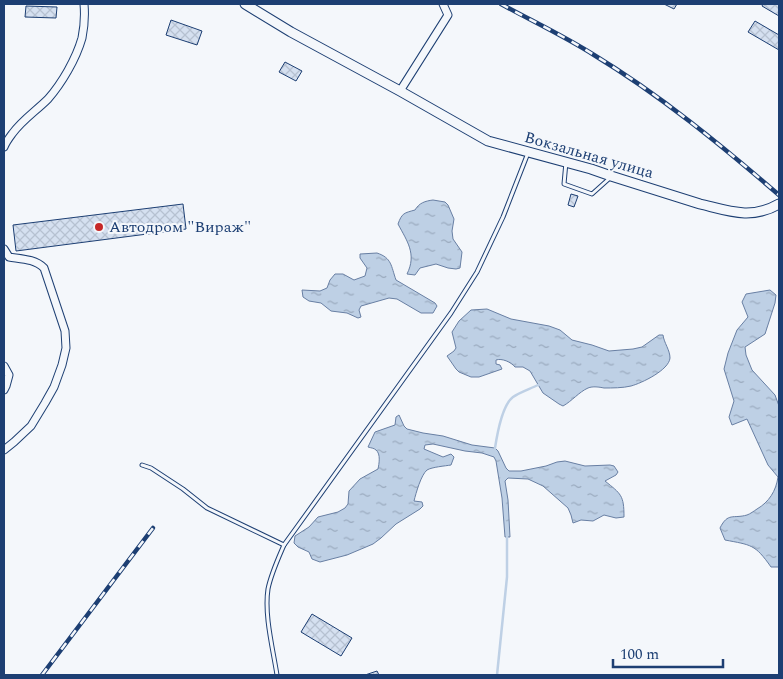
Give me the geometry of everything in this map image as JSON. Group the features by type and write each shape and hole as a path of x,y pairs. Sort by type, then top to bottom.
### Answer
{"street":[{"path":"4,147 11,134 19,125 49,98 72,62 82,38 85,13 84,4"},
{"name":"Вокзальная улица","path":"246,4 291,32 488,141 566,162 700,204 742,213 763,211 779,204"},
{"path":"400,91 448,15 443,4"},
{"path":"4,249 10,257 34,261 44,268 65,331 66,348 62,366 54,386 31,426 4,450"},
{"path":"4,366 9,375 4,390"}],"lane":[{"path":"277,675 267,610 268,589 284,545 451,313 477,272 503,217 528,152"},
{"path":"566,162 564,184 592,194 611,176"},
{"path":"142,465 152,468 207,508 284,545"}],"water":[{"path":"433,200 445,202 454,219 453,239 462,252 460,268 448,268 436,264 420,268 415,275 407,274 411,260 410,248 398,224 404,214 415,210 422,203"},
{"path":"377,253 386,257 392,267 396,280 435,303 437,306 433,313 421,313 397,299 389,298 361,306 359,310 361,317 358,318 347,313 331,311 321,303 309,301 303,297 302,290 320,291 327,288 335,274 343,274 354,280 365,276 367,268 360,258 360,254"},
{"path":"770,290 776,295 765,334 745,347 752,370 775,395 779,406 779,567 771,567 761,554 752,547 725,540 720,528 728,518 747,515 765,503 774,491 777,482 778,477 768,465 747,419 732,425 729,417 734,401 724,369 737,330 748,317 742,302 746,294"},
{"path":"487,309 511,319 549,326 560,330 572,340 609,351 642,347 659,335 663,335 670,358 665,367 642,382 625,387 590,387 563,406 543,393 530,371 523,367 515,367 506,361 496,360 496,364 500,365 502,369 479,377 471,377 456,369 447,356 456,348 452,332 459,321 471,310"},
{"path":"399,415 407,429 443,436 472,445 495,448 509,471 521,471 565,461 585,466 614,466 618,472 605,481 615,489 622,499 624,517 616,518 604,515 593,521 581,520 573,523 568,508 543,486 528,479 508,478 505,481 510,537 505,537 502,498 494,457 433,444 425,445 424,449 443,457 451,454 454,457 451,465 432,468 425,472 414,501 422,502 423,506 396,524 373,544 347,555 320,562 312,559 309,552 294,543 295,536 309,527 318,517 338,512 345,508 348,504 349,491 360,479 378,469 379,454 375,449 368,447 375,432 395,425 396,417"}],"building":[{"path":"664,4 677,4 674,9"},
{"path":"763,4 779,4 779,16 762,6"},
{"path":"26,6 57,7 56,18 25,17"},
{"path":"171,20 202,31 197,45 166,35"},
{"path":"755,21 779,35 779,50 748,32"},
{"path":"285,62 302,71 296,81 279,72"},
{"path":"571,194 578,196 574,207 568,205"},
{"name":"Автодром \"Вираж\"","path":"183,204 186,229 16,251 13,225"},
{"path":"312,614 352,638 341,656 301,632"},
{"path":"377,671 379,675 365,675"}],"waterway":[{"path":"495,448 501,421 509,401 516,395 538,385"},
{"path":"497,675 507,577 507,537"}],"railway":[{"path":"501,4 560,35 619,70 712,139 779,195"},
{"path":"42,675 153,528"}],"place":[{"name":"Автодром \"Вираж\"","path":"99,227"}]}
